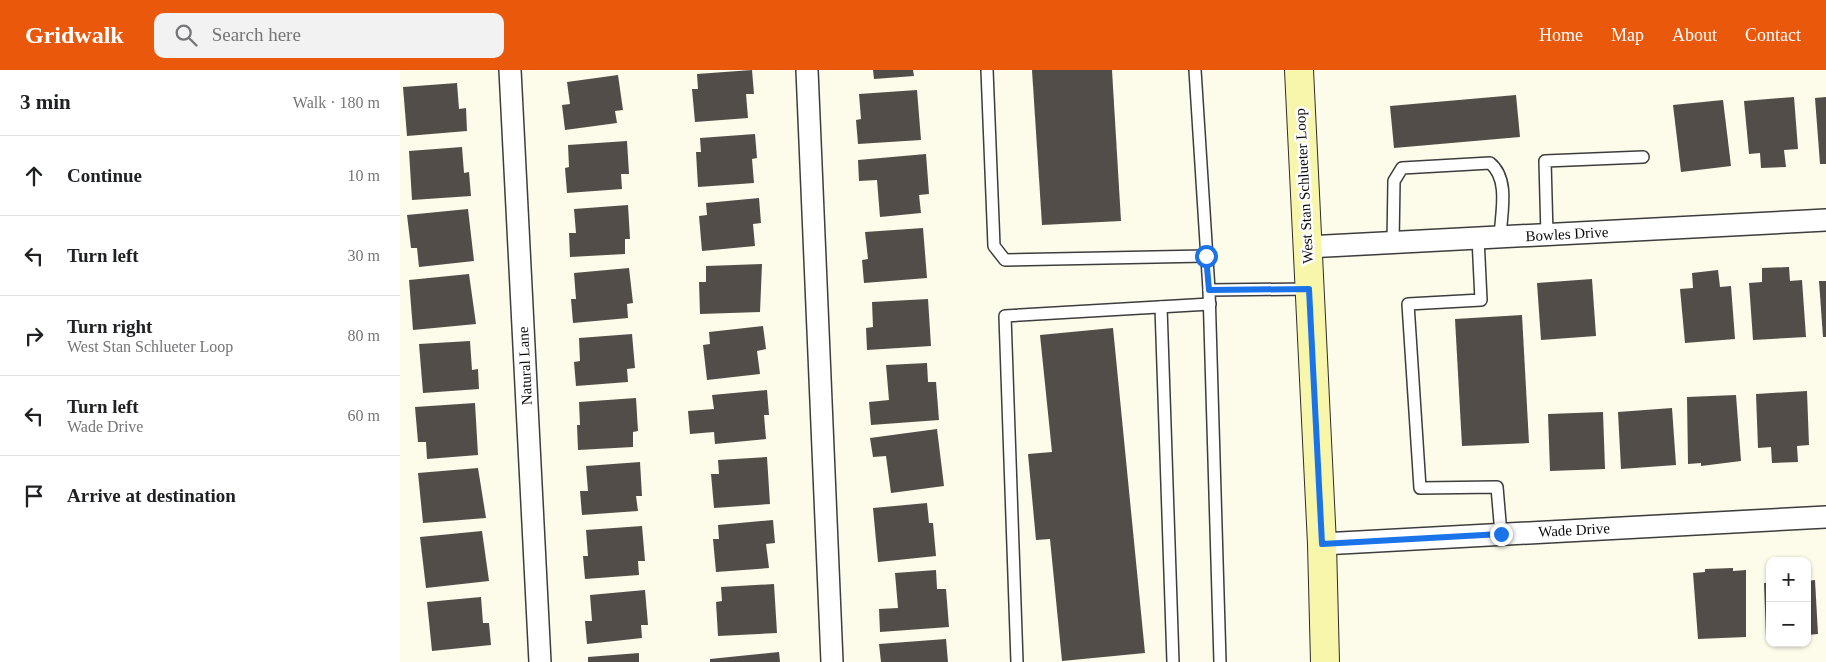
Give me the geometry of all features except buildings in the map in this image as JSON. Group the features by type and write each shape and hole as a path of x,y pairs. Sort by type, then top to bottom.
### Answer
{"main road":[{"name":"West Stan Schlueter Loop","path":"1299,70 1322,544 1325,662"}],"street":[{"name":"Natural Lane","path":"510,70 540,662"},
{"path":"806,70 832,662"},
{"name":"Bowles Drive","path":"1307,247 1826,220"},
{"name":"Wade Drive","path":"1322,544 1826,517"}],"lane":[{"path":"987,70 994,246 1005,260 1206,256"},
{"path":"1195,70 1210,304 1220,662"},
{"path":"1547,235 1545,161 1643,157"},
{"path":"1392,242 1394,180 1402,168 1490,163 1498,170 1502,181 1500,237"},
{"path":"1478,238 1481,300 1408,304 1420,488 1497,488 1501,534"},
{"path":"1209,290 1309,289"},
{"path":"1016,662 1005,316 1210,304"},
{"path":"1161,307 1173,662"}],"route":[{"path":"1206,256 1209,290 1309,289 1322,544 1501,534"}]}
